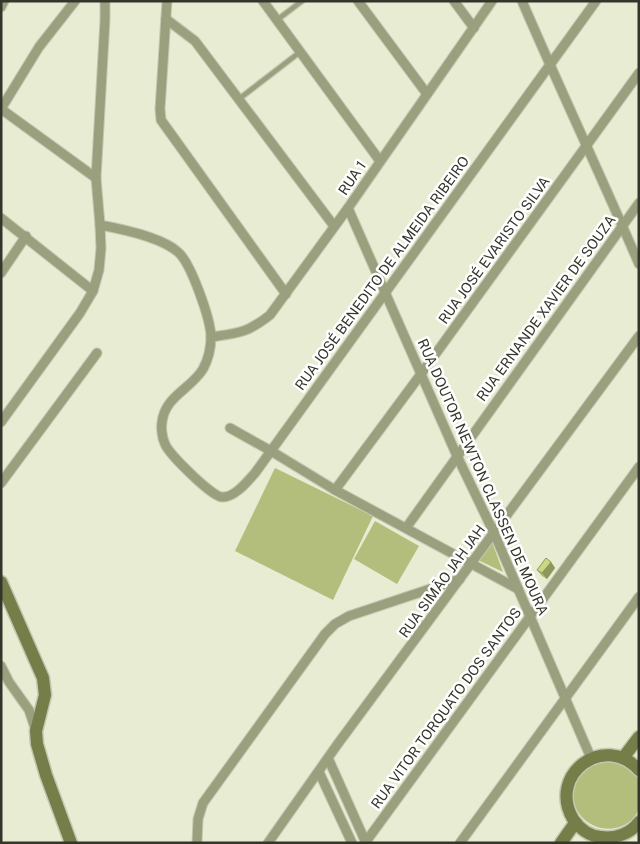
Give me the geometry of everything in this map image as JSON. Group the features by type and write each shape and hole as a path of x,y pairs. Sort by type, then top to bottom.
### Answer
{"main road":[{"path":"1,582 43,678 45,686 44,702 36,731 36,744 71,843"},
{"path":"623,758 639,737"},
{"path":"638,769 623,758 608,755 592,758 572,774 567,786 566,799 569,812 585,838 625,839 639,822"},
{"path":"560,843 575,823"}],"street":[{"path":"1,7 4,1"},
{"path":"74,1 39,46 1,109 96,178"},
{"path":"1,422 80,313 93,291 99,270 102,248 96,178 105,1"},
{"path":"167,1 160,115 164,125 286,294"},
{"path":"263,1 380,161"},
{"path":"358,1 427,94"},
{"path":"454,1 474,28"},
{"name":"RUA 1","path":"211,337 238,334 255,327 270,315 348,208 492,1"},
{"path":"522,1 639,264"},
{"name":"RUA JOSÉ BENEDITO DE ALMEIDA RIBEIRO","path":"211,337 208,358 202,370 169,403 162,422 165,444 171,455 214,495 224,498 230,496 248,481 272,451 596,1"},
{"path":"166,19 195,41 334,226"},
{"name":"RUA JOSÉ EVARISTO SILVA","path":"335,490 422,374 639,73"},
{"name":"RUA ERNANDE XAVIER DE SOUZA","path":"406,528 639,203"},
{"name":"RUA DOUTOR NEWTON CLASSEN DE MOURA","path":"348,208 457,456 494,533 592,758"},
{"path":"1,218 93,291"},
{"path":"100,225 126,230 163,243 178,252 187,263 195,281 211,337"},
{"path":"1,273 26,236"},
{"name":"RUA SIMÃO JAH JAH","path":"268,843 328,758 639,336"},
{"path":"1,483 97,353"},
{"path":"230,428 272,451 335,490 518,589"},
{"name":"RUA VITOR TORQUATO DOS SANTOS","path":"365,842 639,468"},
{"path":"197,843 198,819 203,803 325,634 335,624 349,616 460,579"},
{"path":"460,843 639,597"},
{"path":"1,666 5,684 24,700 36,731"},
{"path":"328,758 365,842"},
{"path":"319,772 352,843"}],"lane":[{"path":"277,20 302,1"},
{"path":"239,99 300,52"}],"green space":[{"path":"275,468 373,516 333,600 235,551"},
{"path":"375,521 419,546 397,584 354,559"},
{"path":"492,542 503,572 478,560"},
{"path":"599,761 621,763 633,772 638,779 639,806 637,813 632,820 610,829 594,826 587,822 581,816 573,800 575,784 579,777 584,771"}],"building":[{"path":"546,558 551,562 542,573 537,570"}]}
